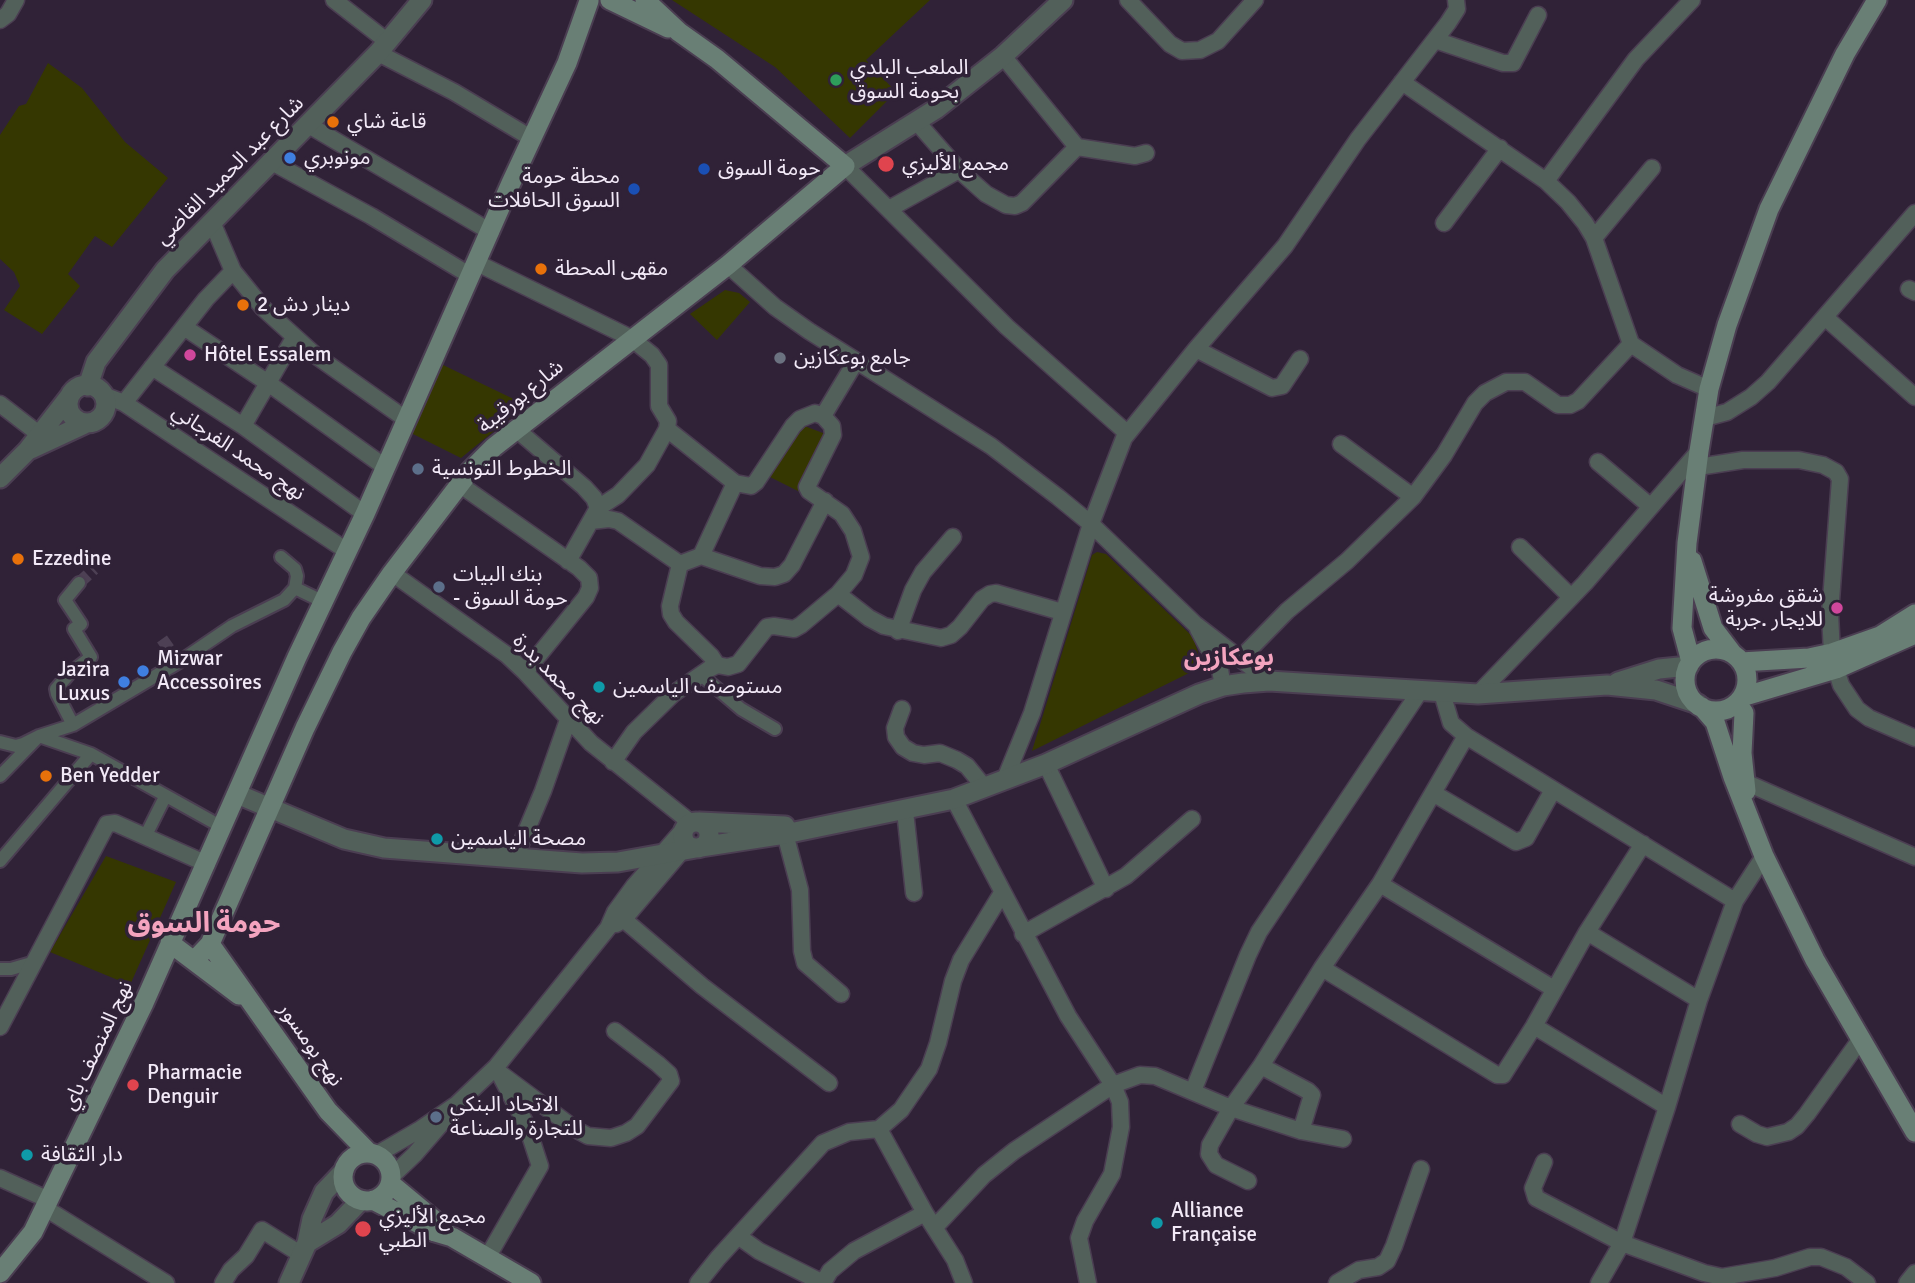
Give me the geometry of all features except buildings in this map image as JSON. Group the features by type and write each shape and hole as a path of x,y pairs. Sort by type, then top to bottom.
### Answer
{"main road":[{"path":"170,943 567,63 588,0 601,0"},
{"path":"610,0 679,32"},
{"path":"645,0 679,32 717,59 845,166"},
{"path":"1877,0 1845,54 1769,209 1727,325 1709,389 1698,459 1687,543 1682,628 1690,664 1686,687 1691,697 1715,722 1739,779 1747,813 1764,856 1815,960 1915,1132"},
{"name":"شارع بورقيبة","path":"194,961 210,944 305,728 342,652 361,618 392,573 459,484 494,447 728,265 845,166"},
{"path":"1687,543 1700,593 1713,628 1746,673 1747,686 1740,700 1744,713 1739,779"},
{"path":"1690,664 1705,651 1714,649 1737,658 1808,658 1834,661 1915,614"},
{"path":"1700,706 1721,710 1834,661 1915,634"},
{"name":"نهج بومسور","path":"170,943 255,1006"},
{"name":"نهج المنصف باي","path":"0,1273 33,1232 170,943"},
{"name":"نهج بومسور","path":"210,944 328,1111 390,1167 391,1180 438,1221 452,1237"},
{"name":"نهج بومسور","path":"328,1111 345,1169 344,1181 347,1189 435,1232 452,1237 531,1283"},
{"path":"345,1169 351,1159 372,1153"},
{"path":"367,1200 387,1191 391,1180"}],"street":[{"path":"0,20 9,15 16,0"},
{"path":"334,0 383,48 531,138"},
{"name":"شارع عبد الحميد القاضي","path":"95,390 96,362 164,270 383,48 422,0"},
{"path":"1063,0 1003,56 936,109 845,166 1007,327 1127,433"},
{"path":"1128,0 1170,44 1182,51 1200,50 1218,41 1255,0"},
{"path":"1005,779 1032,713 1091,524 1127,433 1285,246 1358,139 1457,9 1456,0"},
{"path":"1546,181 1636,60 1692,0"},
{"path":"1435,40 1503,63 1513,62 1538,15"},
{"path":"1003,56 1077,148 1135,156 1146,153"},
{"path":"1402,82 1546,181 1568,202 1594,238 1631,344 1676,375 1709,389"},
{"path":"916,121 959,170 986,194 1006,205 1015,206 1022,203 1077,148"},
{"path":"307,124 491,232"},
{"path":"1444,223 1500,148"},
{"path":"270,162 474,270 631,338 652,355 659,365 659,406 667,419 667,429 647,465 594,515 568,561"},
{"path":"1594,238 1652,168"},
{"path":"890,209 959,170"},
{"path":"1705,418 1727,412 1768,382 1915,214"},
{"path":"212,222 233,271 263,308 294,338 407,421"},
{"path":"728,265 775,307 991,446 1091,524 1195,624 1269,681"},
{"path":"124,403 184,327 233,271"},
{"path":"1826,318 1915,397"},
{"path":"184,327 385,467"},
{"path":"243,426 294,338"},
{"path":"1241,658 1287,611 1347,561 1413,497 1444,455 1475,403 1485,393 1506,382 1525,382 1558,405 1570,405 1578,401 1631,344"},
{"path":"1196,349 1272,388 1282,386 1300,359"},
{"path":"823,416 856,361"},
{"path":"152,367 243,426 365,514"},
{"path":"0,478 44,437 69,397 79,387 95,390 106,405 103,415 94,421 44,437"},
{"name":"نهج محمد الفرجاني","path":"95,390 124,403 347,551"},
{"path":"69,397 69,412 80,422 87,423"},
{"path":"0,404 44,437"},
{"path":"667,429 736,483 751,486 800,419 815,413 823,416 832,426 833,435 807,487 808,491 842,514 853,531 860,557 854,575 838,594 794,629 767,627 738,664 728,667 718,665 671,614 670,606 680,564"},
{"path":"516,429 594,498 594,515"},
{"path":"1341,444 1413,497"},
{"path":"1478,694 1571,597 1650,506 1698,459 1799,460 1823,464 1836,472 1840,479 1830,614 1834,661 1845,692 1857,709 1869,718 1915,738"},
{"path":"1598,462 1650,506"},
{"path":"701,556 736,483"},
{"path":"459,484 589,578 590,588 586,597 525,672"},
{"path":"680,564 701,556 760,576 775,577 784,574 793,565 825,501"},
{"path":"594,515 622,523 680,564"},
{"path":"898,631 913,590 923,572 953,537"},
{"path":"1520,547 1571,597"},
{"path":"0,743 16,746 73,725 176,659 232,626 285,600 295,588 295,569 281,556"},
{"name":"نهج محمد بدرة","path":"392,573 487,640 525,672 568,720 691,838"},
{"path":"73,725 57,689 69,674 91,657 74,629 80,624 65,600 79,583"},
{"path":"295,588 324,602"},
{"path":"838,594 869,618 898,631 941,638 951,635 960,627 982,599 996,593 1062,612"},
{"path":"1195,624 1220,670 1223,686"},
{"path":"1607,685 1659,669 1690,664"},
{"path":"613,762 634,732 673,694 718,665"},
{"path":"701,675 741,709 775,729"},
{"path":"237,794 344,839 384,848 582,863 618,862 660,854 691,838 814,827 905,811 954,799 1046,764 1145,717 1223,686 1269,681 1478,694 1607,685 1656,690 1700,706"},
{"path":"1193,1091 1259,932 1420,691"},
{"path":"1442,693 1451,723 1466,737 1735,901"},
{"path":"902,709 895,728 896,737 903,747 913,753 940,753 957,760 967,766 985,788"},
{"path":"515,858 543,791 568,720"},
{"path":"39,736 91,754 222,827"},
{"path":"0,776 39,736"},
{"path":"1248,1181 1216,1164 1209,1154 1210,1145 1322,968 1380,884 1466,737"},
{"path":"0,861 91,754"},
{"path":"1046,764 1106,889"},
{"path":"1739,779 1915,857"},
{"path":"1433,793 1516,842 1526,838 1553,790"},
{"path":"145,837 165,797"},
{"path":"954,799 1068,1016 1113,1085 1122,1114 1112,1174 1085,1221 1079,1238 1088,1283"},
{"path":"905,811 914,894"},
{"path":"1023,934 1106,889 1135,869 1192,818"},
{"path":"0,1027 107,824 115,823 207,864"},
{"path":"784,830 800,890 802,951 805,963 841,994"},
{"path":"372,1153 419,1130 457,1104 497,1070 608,928 691,838"},
{"path":"1322,968 1497,1075 1506,1073 1587,932 1643,844"},
{"path":"619,916 660,854"},
{"path":"1599,1283 1622,1243 1699,1000 1735,901 1764,856"},
{"path":"1380,884 1553,989"},
{"path":"698,1283 823,1143 849,1132 879,1129 901,1110 929,1069 961,960 1002,893"},
{"path":"619,916 692,978 828,1083"},
{"path":"1587,932 1699,1000"},
{"path":"0,969 36,962"},
{"path":"1534,1026 1667,1107"},
{"path":"497,1070 575,1129 587,1136 611,1138 637,1126 671,1081 669,1074 658,1064 615,1031"},
{"path":"1740,1124 1767,1137 1788,1132 1807,1114 1860,1040"},
{"path":"1261,1066 1312,1095 1301,1131"},
{"path":"486,1258 540,1166 527,1126 497,1070"},
{"path":"935,1227 984,1175 1014,1151 1113,1085 1147,1075 1231,1108 1301,1131 1343,1139"},
{"path":"391,1180 436,1132 457,1104"},
{"path":"879,1129 925,1213 955,1260 964,1283"},
{"path":"1544,1162 1532,1188 1536,1198 1622,1243 1730,1280 1810,1257 1821,1257 1846,1267 1867,1283"},
{"path":"1337,1283 1359,1270 1378,1267 1387,1261 1421,1168"},
{"path":"289,1283 324,1192 345,1169"},
{"path":"0,1178 47,1204 166,1283"},
{"path":"304,1249 367,1200"},
{"path":"738,1236 760,1251 823,1283 830,1271 854,1251 925,1213"},
{"path":"223,1283 231,1270 246,1256 262,1230 304,1249"},
{"path":"1907,1283 1915,1273"}],"shaded area":[{"name":"الملعب البلدي بحومة السوق","path":"672,0 930,0 866,60 896,92 850,138 775,67"},
{"path":"48,63 82,88 125,142 168,178 112,247 95,236 68,274 80,286 42,334 4,310 20,286 14,272 0,259 0,135 19,106 26,104"},
{"path":"725,290 739,293 750,302 717,340 690,314"},
{"path":"441,364 526,405 461,458 411,433"},
{"path":"802,425 828,435 800,492 766,475"},
{"path":"1097,552 1106,554 1193,637 1199,656 1198,663 1193,671 1032,751 1092,555"},
{"path":"106,856 176,882 130,985 50,952"}],"tunnel":[{"path":"79,583 94,569"},
{"path":"162,639 174,656"}],"place":[{"name":"الملعب البلدي بحومة السوق","path":"836,80"},
{"name":"قاعة شاي","path":"333,122"},
{"name":"مونوبري","path":"290,158"},
{"name":"مجمع الأليزي","path":"886,164"},
{"name":"حومة السوق","path":"704,169"},
{"name":"محطة حومة السوق الحافلات","path":"634,189"},
{"name":"مقهى المحطة","path":"541,269"},
{"name":"2 دينار دش","path":"243,305"},
{"name":"Hôtel Essalem","path":"190,355"},
{"name":"جامع بوعكازين","path":"780,358"},
{"name":"الخطوط التونسية","path":"418,469"},
{"name":"Ezzedine","path":"18,559"},
{"name":"بنك البيات - حومة السوق","path":"439,587"},
{"name":"شقق مفروشة للايجار .جربة","path":"1837,608"},
{"name":"Mizwar Accessoires","path":"143,671"},
{"name":"Jazira Luxus","path":"124,682"},
{"name":"مستوصف الياسمين","path":"599,687"},
{"name":"Ben Yedder","path":"46,776"},
{"name":"مصحة الياسمين","path":"437,839"},
{"name":"Pharmacie Denguir","path":"133,1085"},
{"name":"الاتحاد البنكي للتجارة والصناعة","path":"436,1117"},
{"name":"دار الثقافة","path":"27,1155"},
{"name":"Alliance Française","path":"1157,1223"},
{"name":"مجمع الأليزي الطبي","path":"363,1229"}],"district":[{"name":"بوعكازين","path":"1229,659"},
{"name":"حومة السوق","path":"204,925"}]}
